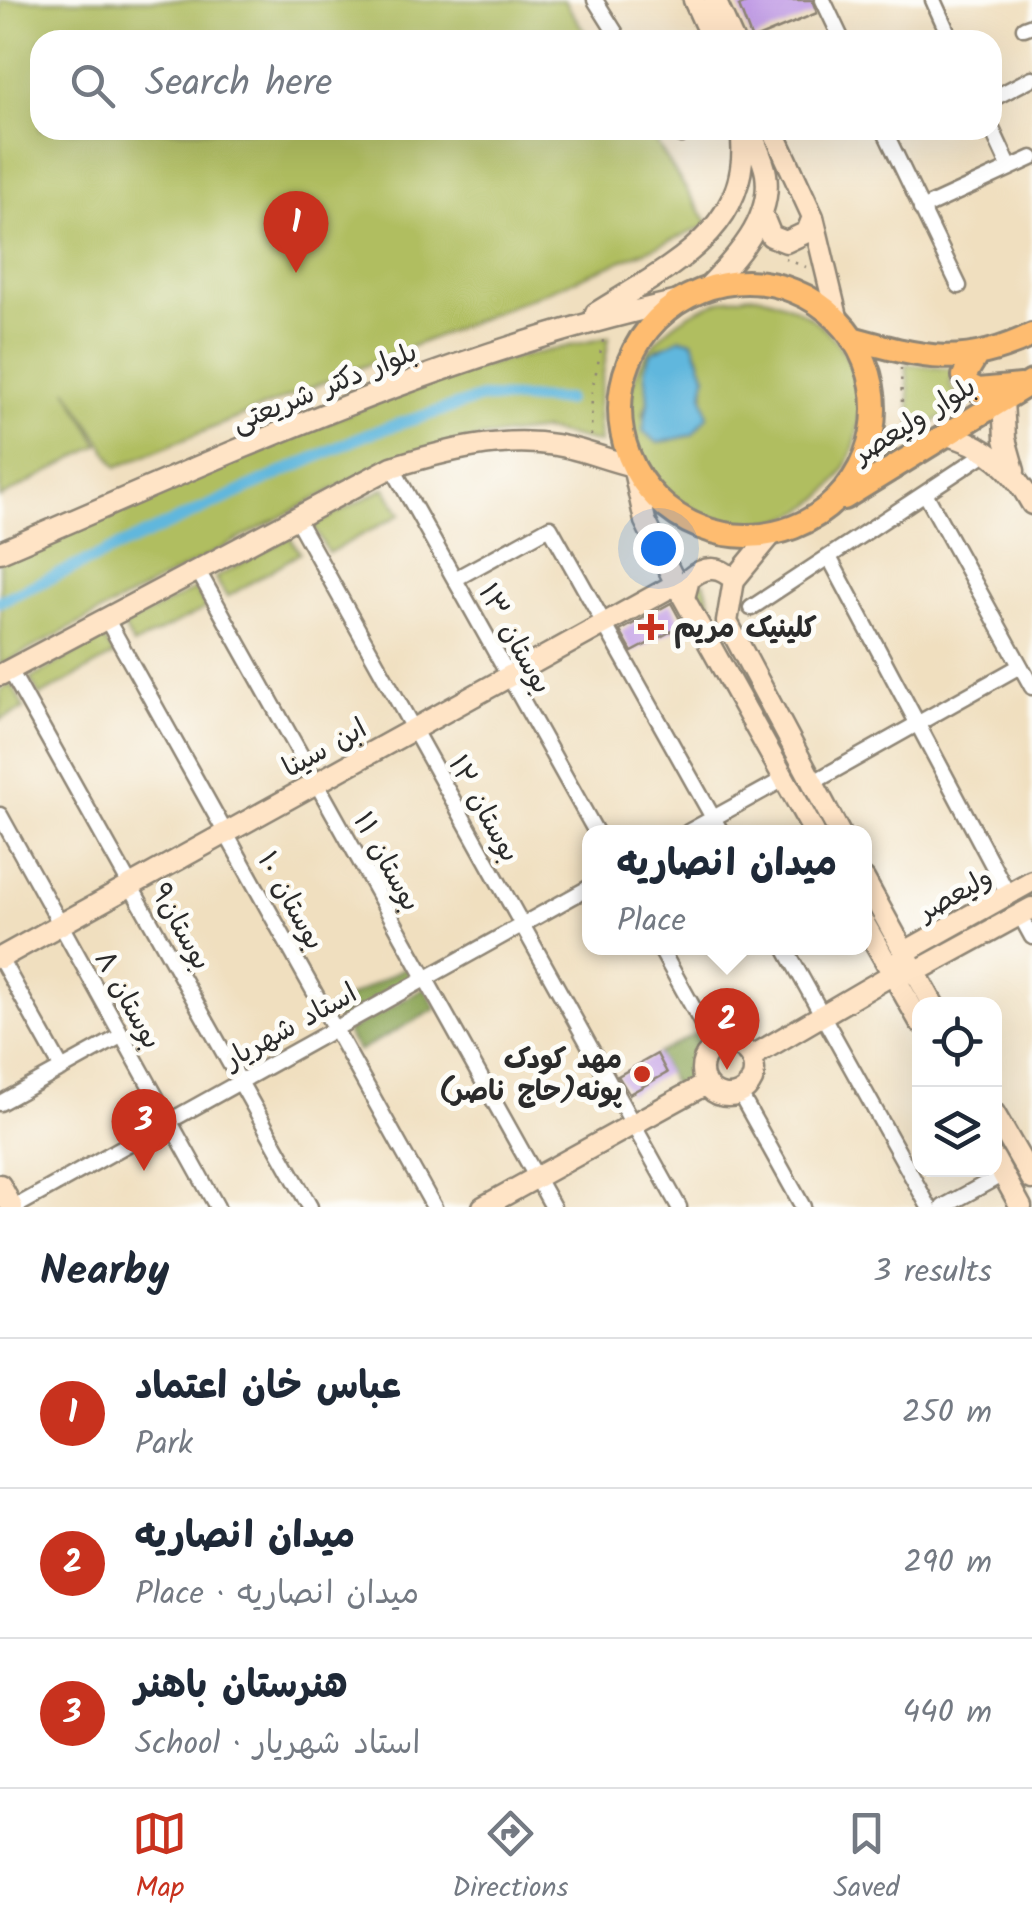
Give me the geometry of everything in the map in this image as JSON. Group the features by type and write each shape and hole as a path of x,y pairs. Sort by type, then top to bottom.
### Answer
{"main road":[{"path":"694,0 708,30"},
{"path":"715,0 728,30"},
{"path":"582,323 711,237 738,188 740,140"},
{"path":"706,289 738,256 762,214 767,176 754,140"},
{"path":"5,672 295,516 392,467 436,454 500,443 551,444 591,454 632,466 651,493 676,515 706,530 738,536 772,534 802,524 828,508 858,472 873,428 874,396 867,366 845,330 812,217 778,140"},
{"path":"762,214 771,236 786,242 807,232 812,217"},
{"path":"810,825 645,522 620,426 626,368 656,319 706,289 734,283 776,286 816,303 845,330"},
{"name":"بلوار دکتر شریعتی","path":"0,552 396,383 582,323 679,302"},
{"name":"بلوار ولیعصر","path":"845,330 900,352 936,359 974,358 1032,335"},
{"path":"974,358 964,376 968,385 979,390 1030,384"},
{"name":"بلوار ولیعصر","path":"828,508 1030,384"},
{"path":"1004,400 1005,439 1014,471 1032,504"},
{"path":"946,435 986,452 1014,471"},
{"path":"772,534 734,580 727,622 835,825"},
{"name":"ابن سینا","path":"0,958 604,624 680,591 690,578 707,568 727,573 734,580"},
{"name":"ولیعصر","path":"905,952 1032,880"},
{"path":"872,893 929,997"},
{"name":"ولیعصر","path":"915,972 1026,912"},
{"path":"872,937 912,1008"},
{"path":"893,974 905,952"},
{"path":"751,1058 893,974 915,972"},
{"path":"736,1045 751,1058 754,1078 740,1094 721,1096 706,1084 703,1064 716,1047 736,1045"},
{"path":"483,1207 706,1084"},
{"path":"1002,1127 1032,1179"},
{"path":"1002,1171 1022,1207"},
{"path":"0,1185 14,1207"}],"street":[{"path":"595,0 614,30"},
{"path":"823,0 837,30"},
{"path":"933,0 947,30"},
{"path":"1002,94 1032,78"},
{"path":"889,140 959,286"},
{"path":"997,140 1010,168"},
{"path":"922,209 1032,158"},
{"path":"751,608 986,452"},
{"name":"بوستان ۱۳","path":"392,467 592,825"},
{"path":"925,493 1032,687"},
{"name":"بوستان ۱۲","path":"295,516 679,1207"},
{"path":"454,580 550,527 716,825"},
{"path":"828,557 1008,894"},
{"name":"بوستان ۱۱","path":"197,569 553,1207"},
{"name":"بوستان ۱۰","path":"106,618 434,1207"},
{"path":"812,783 1020,666"},
{"name":"بوستان۹","path":"5,672 131,886 310,1207"},
{"path":"718,825 784,779"},
{"name":"بوستان ۸","path":"0,815 216,1207"},
{"name":"استاد شهریار","path":"14,1207 582,891"},
{"path":"1026,912 1032,936"},
{"path":"664,955 716,1047"},
{"path":"789,955 929,1207"},
{"path":"0,958 62,1069"},
{"path":"0,1103 121,1036"},
{"path":"740,1094 804,1207"},
{"path":"943,1207 984,1177"}],"path":[{"path":"591,454 592,390 609,317"},
{"path":"900,352 904,461"}],"green space":[{"path":"0,0 564,0 584,30 30,30 30,140 654,140 709,225 117,467 67,389 99,445 0,498"},
{"path":"757,295 810,318 843,352 859,393 857,435 841,474 812,505 771,522 721,520 690,507 656,477 634,436 630,405 635,377 649,351 669,329 694,312 724,300","holes":["672,343 698,353 704,394 692,435 658,443 643,414 648,401 647,360 658,348"]},
{"path":"609,337 598,406 600,443 544,430 478,438 395,457 0,665 0,561 404,390 455,372"},
{"path":"906,364 955,370 950,384 958,395 980,395 913,434"},
{"path":"385,488 401,514 328,553 313,526"},
{"path":"290,537 300,553 227,597 215,578"},
{"path":"704,582 721,637 824,825 820,825 694,596 699,583"},
{"path":"195,589 206,608 133,645 124,626"},
{"path":"103,637 114,655 40,696 30,679"},
{"path":"12,684 24,709 0,720 0,690"},
{"path":"1032,892 1032,901 927,960 923,953"},
{"path":"410,965 419,979 340,1022 331,1007"},
{"path":"425,988 436,1009 358,1051 346,1032"},
{"path":"696,1033 700,1044 691,1067 694,1077 676,1089 657,1054"}],"water":[{"path":"681,338 693,341 706,376 703,395 708,416 692,435 658,443 643,431 648,401 645,369 651,353"}],"building":[{"path":"753,0 812,0 817,13 776,30 748,30 739,6"},
{"name":"کلینیک مریم","path":"671,603 683,625 632,652 620,631"},
{"name":"مهد کودک پونه(حاج ناصر)","path":"657,1054 667,1073 629,1094 618,1076"}],"waterway":[{"path":"0,601 367,434 481,398 566,400"}],"place":[{"name":"عباس خان اعتماد","path":"296,273"},
{"name":"کلینیک مریم","path":"651,627"},
{"name":"میدان انصاریه","path":"727,1070"},
{"name":"مهد کودک پونه(حاج ناصر)","path":"642,1074"},
{"name":"هنرستان باهنر","path":"144,1171"}]}
